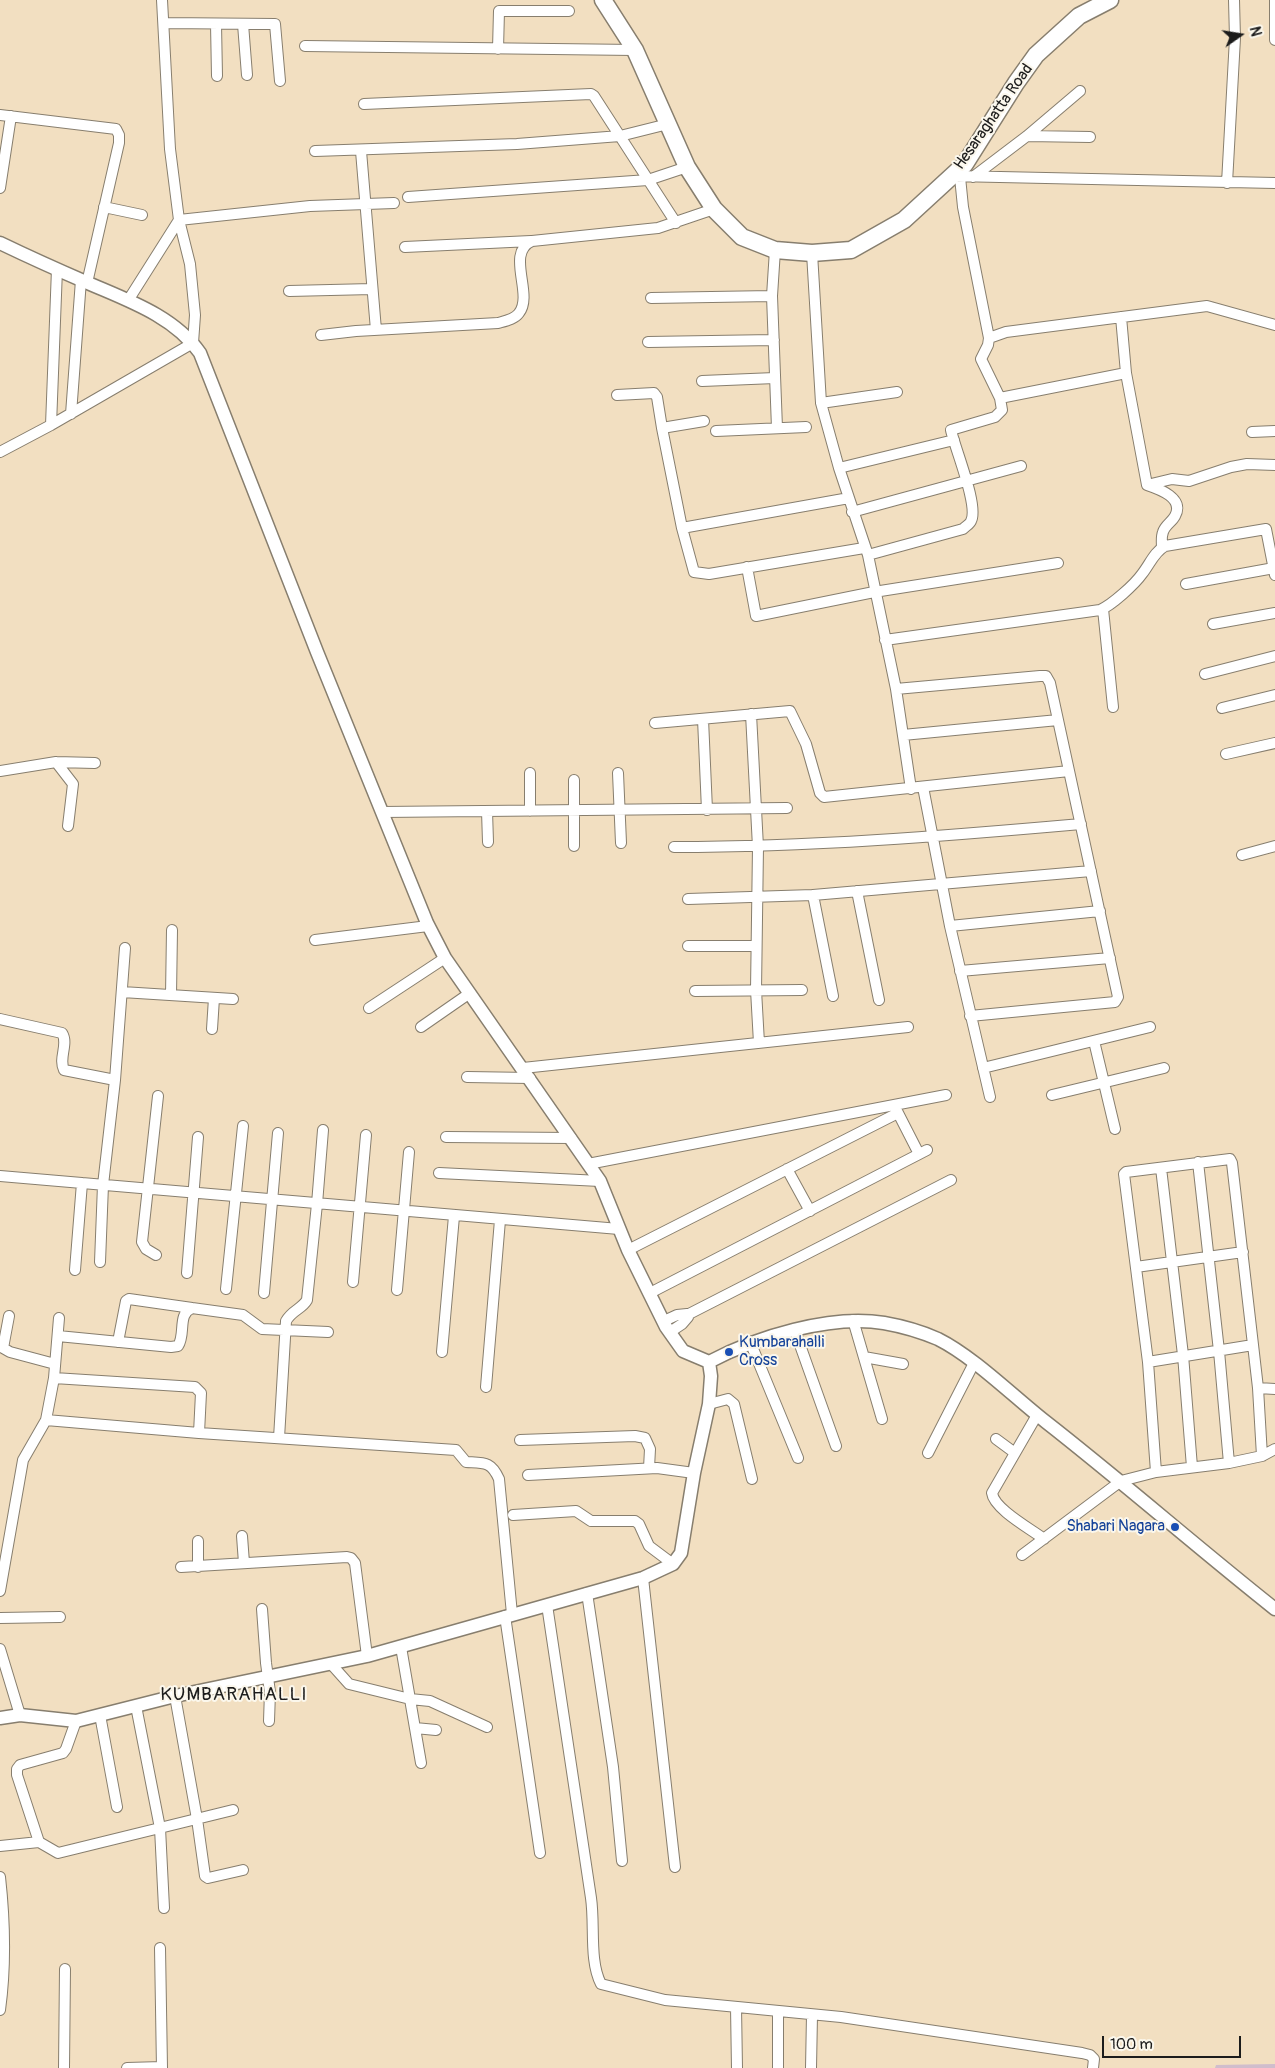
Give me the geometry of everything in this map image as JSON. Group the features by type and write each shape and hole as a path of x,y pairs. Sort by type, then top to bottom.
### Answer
{"main road":[{"name":"Hesaraghatta Road","path":"603,0 635,50 686,167 714,209 742,238 775,250 812,253 851,250 904,220 956,176 1016,82 1036,55 1079,16 1110,0"}],"street":[{"path":"162,0 170,149 179,220 190,264 195,315 193,343"},
{"path":"1227,183 1235,38 1234,0"},
{"path":"1275,0 1275,40"},
{"path":"498,49 499,11 569,11"},
{"path":"164,24 277,26 280,81"},
{"path":"216,24 217,76"},
{"path":"243,24 247,75"},
{"path":"305,46 635,50"},
{"path":"974,177 1027,136 1080,91"},
{"path":"364,104 591,94 676,223"},
{"path":"0,115 116,129 119,135 119,143 104,207 84,281 71,414"},
{"path":"0,188 12,116"},
{"path":"315,152 517,144 620,136 668,124"},
{"path":"1027,136 1090,137"},
{"path":"361,150 376,330"},
{"path":"408,197 648,180 686,167"},
{"path":"616,395 654,393 658,397 662,428 682,528 694,572 709,574 747,567 866,552 963,528 972,520 973,511 952,429 994,417 1000,414 1002,406 1000,398 980,359 988,345 989,338 964,206 956,176 1275,183"},
{"path":"179,220 310,206 394,203"},
{"path":"104,207 142,215"},
{"path":"405,247 532,241 658,228 714,209"},
{"path":"129,299 179,220"},
{"path":"322,335 490,324 514,318 524,304 520,262 522,250 526,243 532,241"},
{"path":"0,243 129,299 177,328 193,343 200,353 317,652 428,926 445,958 600,1181 628,1250 667,1326 683,1351 709,1362 751,1344 795,1331 823,1323 853,1320 884,1323 938,1339 974,1364 1121,1481 1275,1609"},
{"path":"775,250 772,296 777,428"},
{"path":"812,253 821,403 852,512 866,552 896,689 911,789"},
{"path":"51,425 57,269"},
{"path":"289,291 372,289"},
{"path":"651,298 772,296"},
{"path":"989,338 1006,332 1207,306 1275,325"},
{"path":"1121,317 1126,373 1147,485"},
{"path":"648,342 774,340"},
{"path":"0,452 71,414 193,343"},
{"path":"1000,398 1126,373"},
{"path":"702,380 776,378"},
{"path":"821,403 897,392"},
{"path":"662,428 704,421"},
{"path":"716,431 806,427"},
{"path":"1252,432 1275,431"},
{"path":"839,468 954,440"},
{"path":"1147,485 1172,479 1189,481 1230,467 1246,464 1275,466"},
{"path":"852,512 1021,466"},
{"path":"1147,485 1166,492 1173,498 1177,507 1175,516 1162,533 1162,548"},
{"path":"682,528 849,498"},
{"path":"885,640 1103,609 1141,576 1162,548 1266,529 1274,572 1186,584"},
{"path":"747,567 756,616 874,592 1058,563"},
{"path":"1103,609 1113,707"},
{"path":"1213,624 1275,613"},
{"path":"1205,674 1275,656"},
{"path":"896,689 1046,676 1050,683 1118,997 1115,1002 970,1016"},
{"path":"1222,708 1275,695"},
{"path":"655,723 791,712 806,744 821,796 923,788 1069,771"},
{"path":"751,714 758,847 756,990 759,1043"},
{"path":"703,719 707,810"},
{"path":"903,735 1058,720"},
{"path":"1226,754 1275,743"},
{"path":"56,762 73,784 68,826"},
{"path":"0,771 56,762 95,763"},
{"path":"530,773 530,811"},
{"path":"618,773 621,843"},
{"path":"574,780 574,846"},
{"path":"923,788 950,926 990,1097"},
{"path":"382,812 788,808"},
{"path":"487,811 488,842"},
{"path":"674,847 758,847 933,837 1081,824"},
{"path":"1242,855 1275,846"},
{"path":"688,899 812,895 942,882 1091,871"},
{"path":"857,891 879,1000"},
{"path":"812,895 833,996"},
{"path":"950,926 1100,911"},
{"path":"315,940 428,926"},
{"path":"171,995 172,930"},
{"path":"688,946 756,946"},
{"path":"100,1262 103,1185 115,1080 125,948"},
{"path":"369,1008 445,958"},
{"path":"960,970 1110,958"},
{"path":"695,992 802,990"},
{"path":"122,992 232,999"},
{"path":"421,1027 470,993"},
{"path":"212,1029 214,998"},
{"path":"0,1019 62,1033 65,1041 61,1061 64,1070 115,1080"},
{"path":"467,1077 526,1073 759,1043 908,1027"},
{"path":"983,1068 1150,1027"},
{"path":"1094,1040 1115,1129"},
{"path":"1052,1094 1164,1068"},
{"path":"588,1164 897,1109 946,1095"},
{"path":"156,1256 146,1249 142,1242 158,1096"},
{"path":"650,1293 923,1152 897,1109"},
{"path":"628,1250 787,1169 897,1109"},
{"path":"226,1289 243,1126"},
{"path":"279,1438 286,1321 290,1314 304,1304 306,1300 318,1204 323,1130"},
{"path":"264,1293 278,1133"},
{"path":"353,1282 366,1135"},
{"path":"187,1273 198,1137"},
{"path":"446,1137 571,1138"},
{"path":"397,1290 408,1152"},
{"path":"1156,1472 1148,1362 1124,1174 1126,1172 1230,1158 1244,1252 1258,1388 1262,1456"},
{"path":"1198,1162 1207,1257 1219,1351 1229,1463"},
{"path":"1161,1168 1182,1355 1192,1467"},
{"path":"787,1169 810,1211"},
{"path":"438,1173 600,1181"},
{"path":"0,1176 619,1229"},
{"path":"667,1326 682,1324 687,1315 951,1180"},
{"path":"75,1270 82,1183"},
{"path":"442,1352 454,1216"},
{"path":"486,1387 500,1220"},
{"path":"1136,1267 1244,1252"},
{"path":"118,1342 126,1301 130,1299 243,1316 262,1329 328,1332"},
{"path":"58,1336 171,1347 178,1346 182,1340 184,1315 186,1310 192,1308"},
{"path":"9,1316 3,1348 10,1352 55,1364"},
{"path":"0,1591 23,1460 46,1420 54,1378 59,1318"},
{"path":"853,1320 882,1419"},
{"path":"795,1331 836,1446"},
{"path":"751,1344 798,1458"},
{"path":"1148,1362 1253,1345"},
{"path":"864,1357 903,1364"},
{"path":"0,1718 20,1715 76,1721 175,1696 268,1676 332,1665 643,1578 673,1564 681,1553 694,1473 709,1404 712,1376 709,1362"},
{"path":"928,1452 974,1364"},
{"path":"54,1378 195,1387 202,1393 199,1433"},
{"path":"1258,1388 1275,1389"},
{"path":"709,1404 728,1399 734,1404 752,1479"},
{"path":"1037,1415 992,1493 993,1498 1002,1508 1044,1538"},
{"path":"46,1420 199,1433 456,1450 466,1462 488,1464 494,1468 499,1479 509,1615 540,1853"},
{"path":"520,1440 635,1436 645,1438 650,1449 649,1468"},
{"path":"996,1439 1015,1453"},
{"path":"1022,1555 1121,1481 1156,1472 1229,1463 1262,1456 1275,1449"},
{"path":"528,1475 649,1468 694,1473"},
{"path":"513,1515 576,1511 581,1512 591,1521 635,1521 639,1524 649,1546 673,1564"},
{"path":"242,1536 244,1563"},
{"path":"198,1541 198,1567"},
{"path":"181,1567 351,1558 355,1563 367,1656"},
{"path":"643,1578 675,1867"},
{"path":"587,1593 613,1767 622,1861"},
{"path":"547,1604 593,1910 598,1977 602,1984 665,2000 812,2015 1082,2053 1090,2055 1094,2059 1093,2068"},
{"path":"262,1609 268,1676 269,1721"},
{"path":"0,1618 60,1617"},
{"path":"401,1647 421,1763"},
{"path":"0,1649 20,1715"},
{"path":"332,1665 349,1684 410,1699 430,1701 487,1727"},
{"path":"175,1696 197,1819 205,1878 243,1870"},
{"path":"136,1706 160,1828 164,1908"},
{"path":"100,1715 116,1807"},
{"path":"39,1842 17,1769 20,1765 63,1753 76,1721"},
{"path":"415,1728 436,1730"},
{"path":"0,1846 39,1842 58,1853 233,1810"},
{"path":"0,1877 5,1976 0,2010"},
{"path":"127,2068 162,2068 160,1948"},
{"path":"64,2068 65,1969"},
{"path":"736,2007 737,2068"},
{"path":"778,2011 778,2068"},
{"path":"811,2068 812,2015"}],"shaded area":[{"path":"1275,2064 1275,2068 1215,2068 1216,2065"}],"place":[{"name":"Kumbarahalli Cross","path":"729,1352"},
{"name":"Shabari Nagara","path":"1175,1527"}],"district":[{"name":"KUMBARAHALLI","path":"234,1695"}]}
